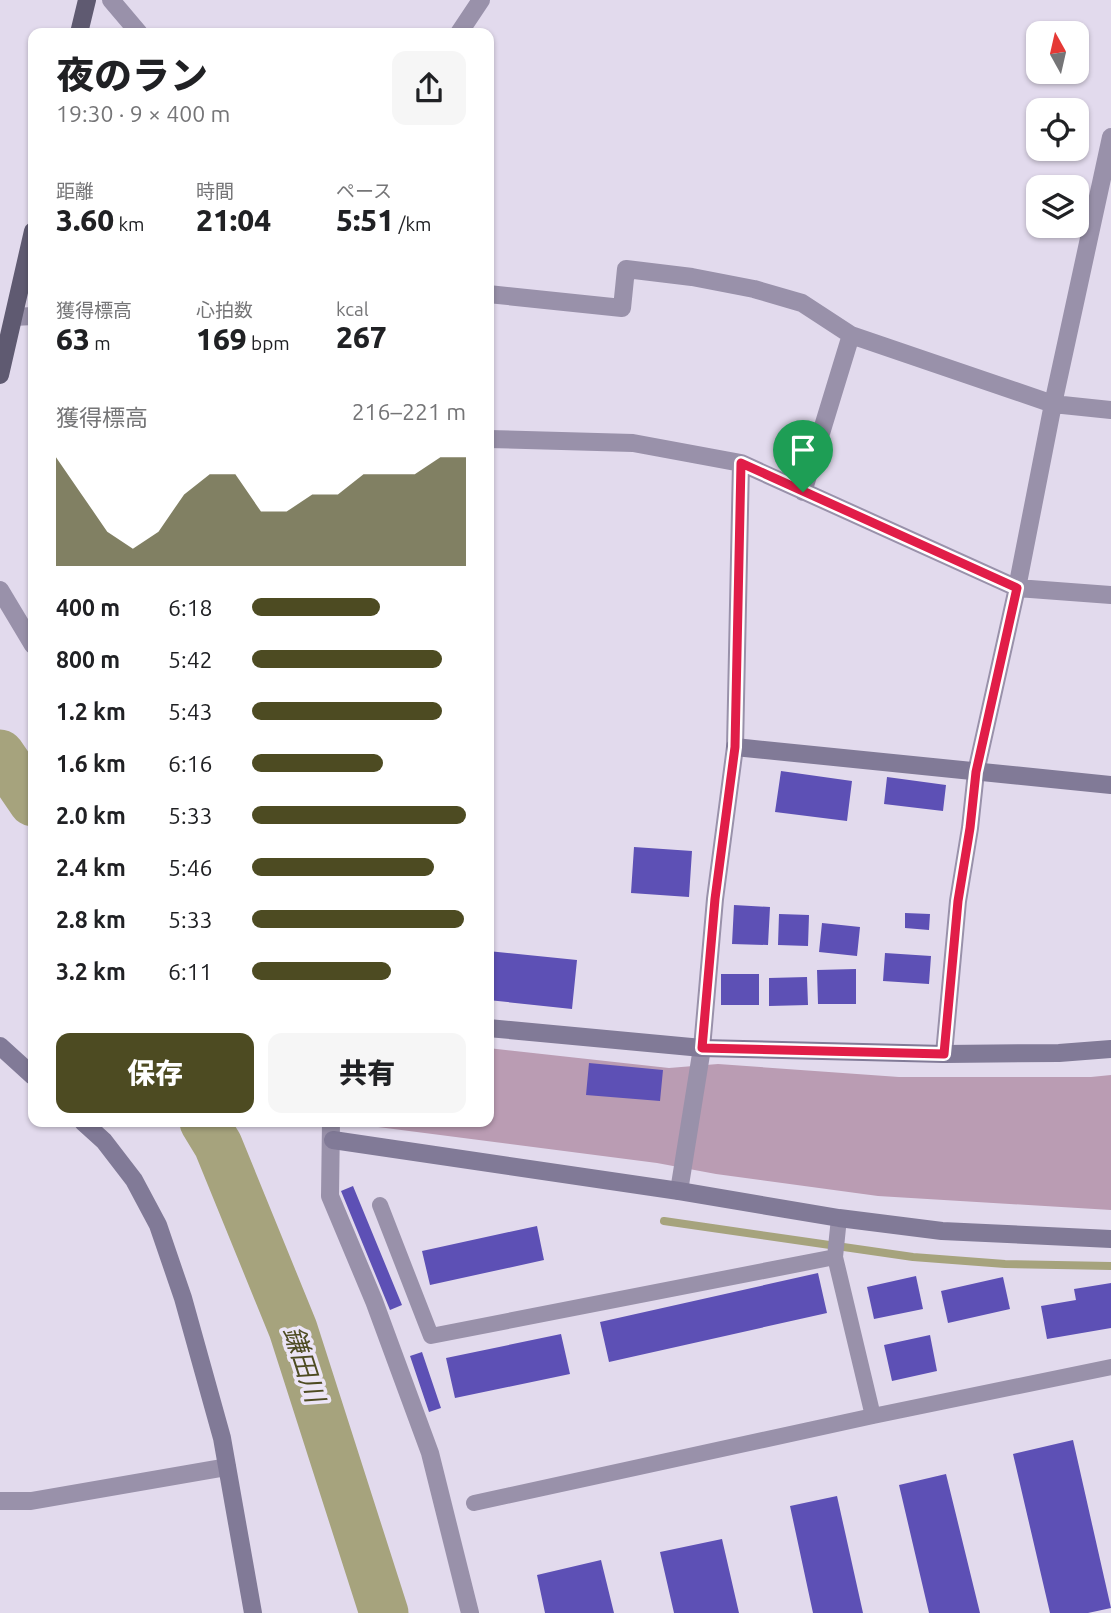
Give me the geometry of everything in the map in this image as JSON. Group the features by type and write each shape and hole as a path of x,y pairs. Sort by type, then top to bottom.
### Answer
{"main road":[{"path":"80,28 87,0"},
{"path":"0,375 28,253"}],"street":[{"path":"111,0 135,28"},
{"path":"462,28 481,0"},
{"path":"944,1054 958,901 976,772 1111,138"},
{"path":"494,295 622,308 626,269 692,277 754,289 802,303 851,335 1053,404 1111,410"},
{"path":"13,317 28,316"},
{"path":"803,492 851,335"},
{"path":"494,439 633,443 741,463 1017,588 1111,595"},
{"path":"679,1191 702,1048 715,899 735,747 741,463"},
{"path":"0,590 28,637"},
{"path":"735,747 1111,785"},
{"path":"494,1029 702,1048 944,1054 1059,1053 1111,1049"},
{"path":"0,1046 28,1071"},
{"path":"89,1127 104,1141 134,1180 158,1226 187,1311 222,1438 253,1613"},
{"path":"332,1127 330,1196 374,1301 430,1453 470,1613"},
{"path":"333,1140 679,1191 838,1225 1111,1239"},
{"path":"0,1501 31,1501 227,1467"}],"lane":[{"path":"380,1205 431,1336 835,1256"},
{"path":"838,1225 835,1256 873,1416"},
{"path":"474,1503 1111,1367"}],"shaded area":[{"path":"494,1049 669,1068 718,1064 899,1077 1111,1075 1111,1210 878,1196 716,1174 657,1163 378,1127 494,1127"}],"building":[{"path":"781,771 852,781 847,821 775,812"},
{"path":"887,777 946,785 943,811 884,804"},
{"path":"634,847 692,851 689,897 631,893"},
{"path":"734,905 770,907 768,945 732,944"},
{"path":"905,913 930,914 929,930 905,928"},
{"path":"779,914 809,915 808,946 778,945"},
{"path":"822,923 860,927 857,956 819,952"},
{"path":"494,952 577,960 572,1009 494,1001"},
{"path":"885,953 931,956 929,984 883,981"},
{"path":"856,969 856,1004 818,1004 817,970"},
{"path":"721,974 759,974 759,1005 721,1005"},
{"path":"807,977 808,1005 769,1006 769,978"},
{"path":"589,1063 663,1070 660,1101 586,1095"},
{"path":"353,1186 402,1305 390,1310 341,1191"},
{"path":"537,1226 544,1260 430,1285 422,1251"},
{"path":"818,1273 827,1313 609,1362 600,1322"},
{"path":"916,1276 923,1309 874,1319 867,1287"},
{"path":"1003,1277 1010,1309 948,1323 941,1291"},
{"path":"1111,1283 1111,1328 1047,1339 1041,1306 1076,1300 1074,1289"},
{"path":"561,1334 570,1374 455,1398 446,1358"},
{"path":"930,1335 937,1371 892,1381 884,1345"},
{"path":"422,1352 441,1408 429,1412 410,1356"},
{"path":"1073,1440 1111,1608 1088,1613 1050,1613 1013,1454"},
{"path":"946,1474 980,1613 929,1613 899,1485"},
{"path":"837,1496 863,1613 813,1613 790,1506"},
{"path":"722,1539 739,1613 674,1613 660,1552"},
{"path":"601,1560 614,1613 545,1613 537,1575"}],"waterway":[{"name":"鎌田川","path":"0,754 28,795"},
{"name":"鎌田川","path":"207,1127 218,1145 293,1329 384,1613"},
{"path":"664,1221 913,1257 1005,1264 1111,1266"}],"route":[{"path":"741,463 803,492 1017,588 976,772 958,901 944,1054 702,1048 715,899 735,747 741,463"}]}
